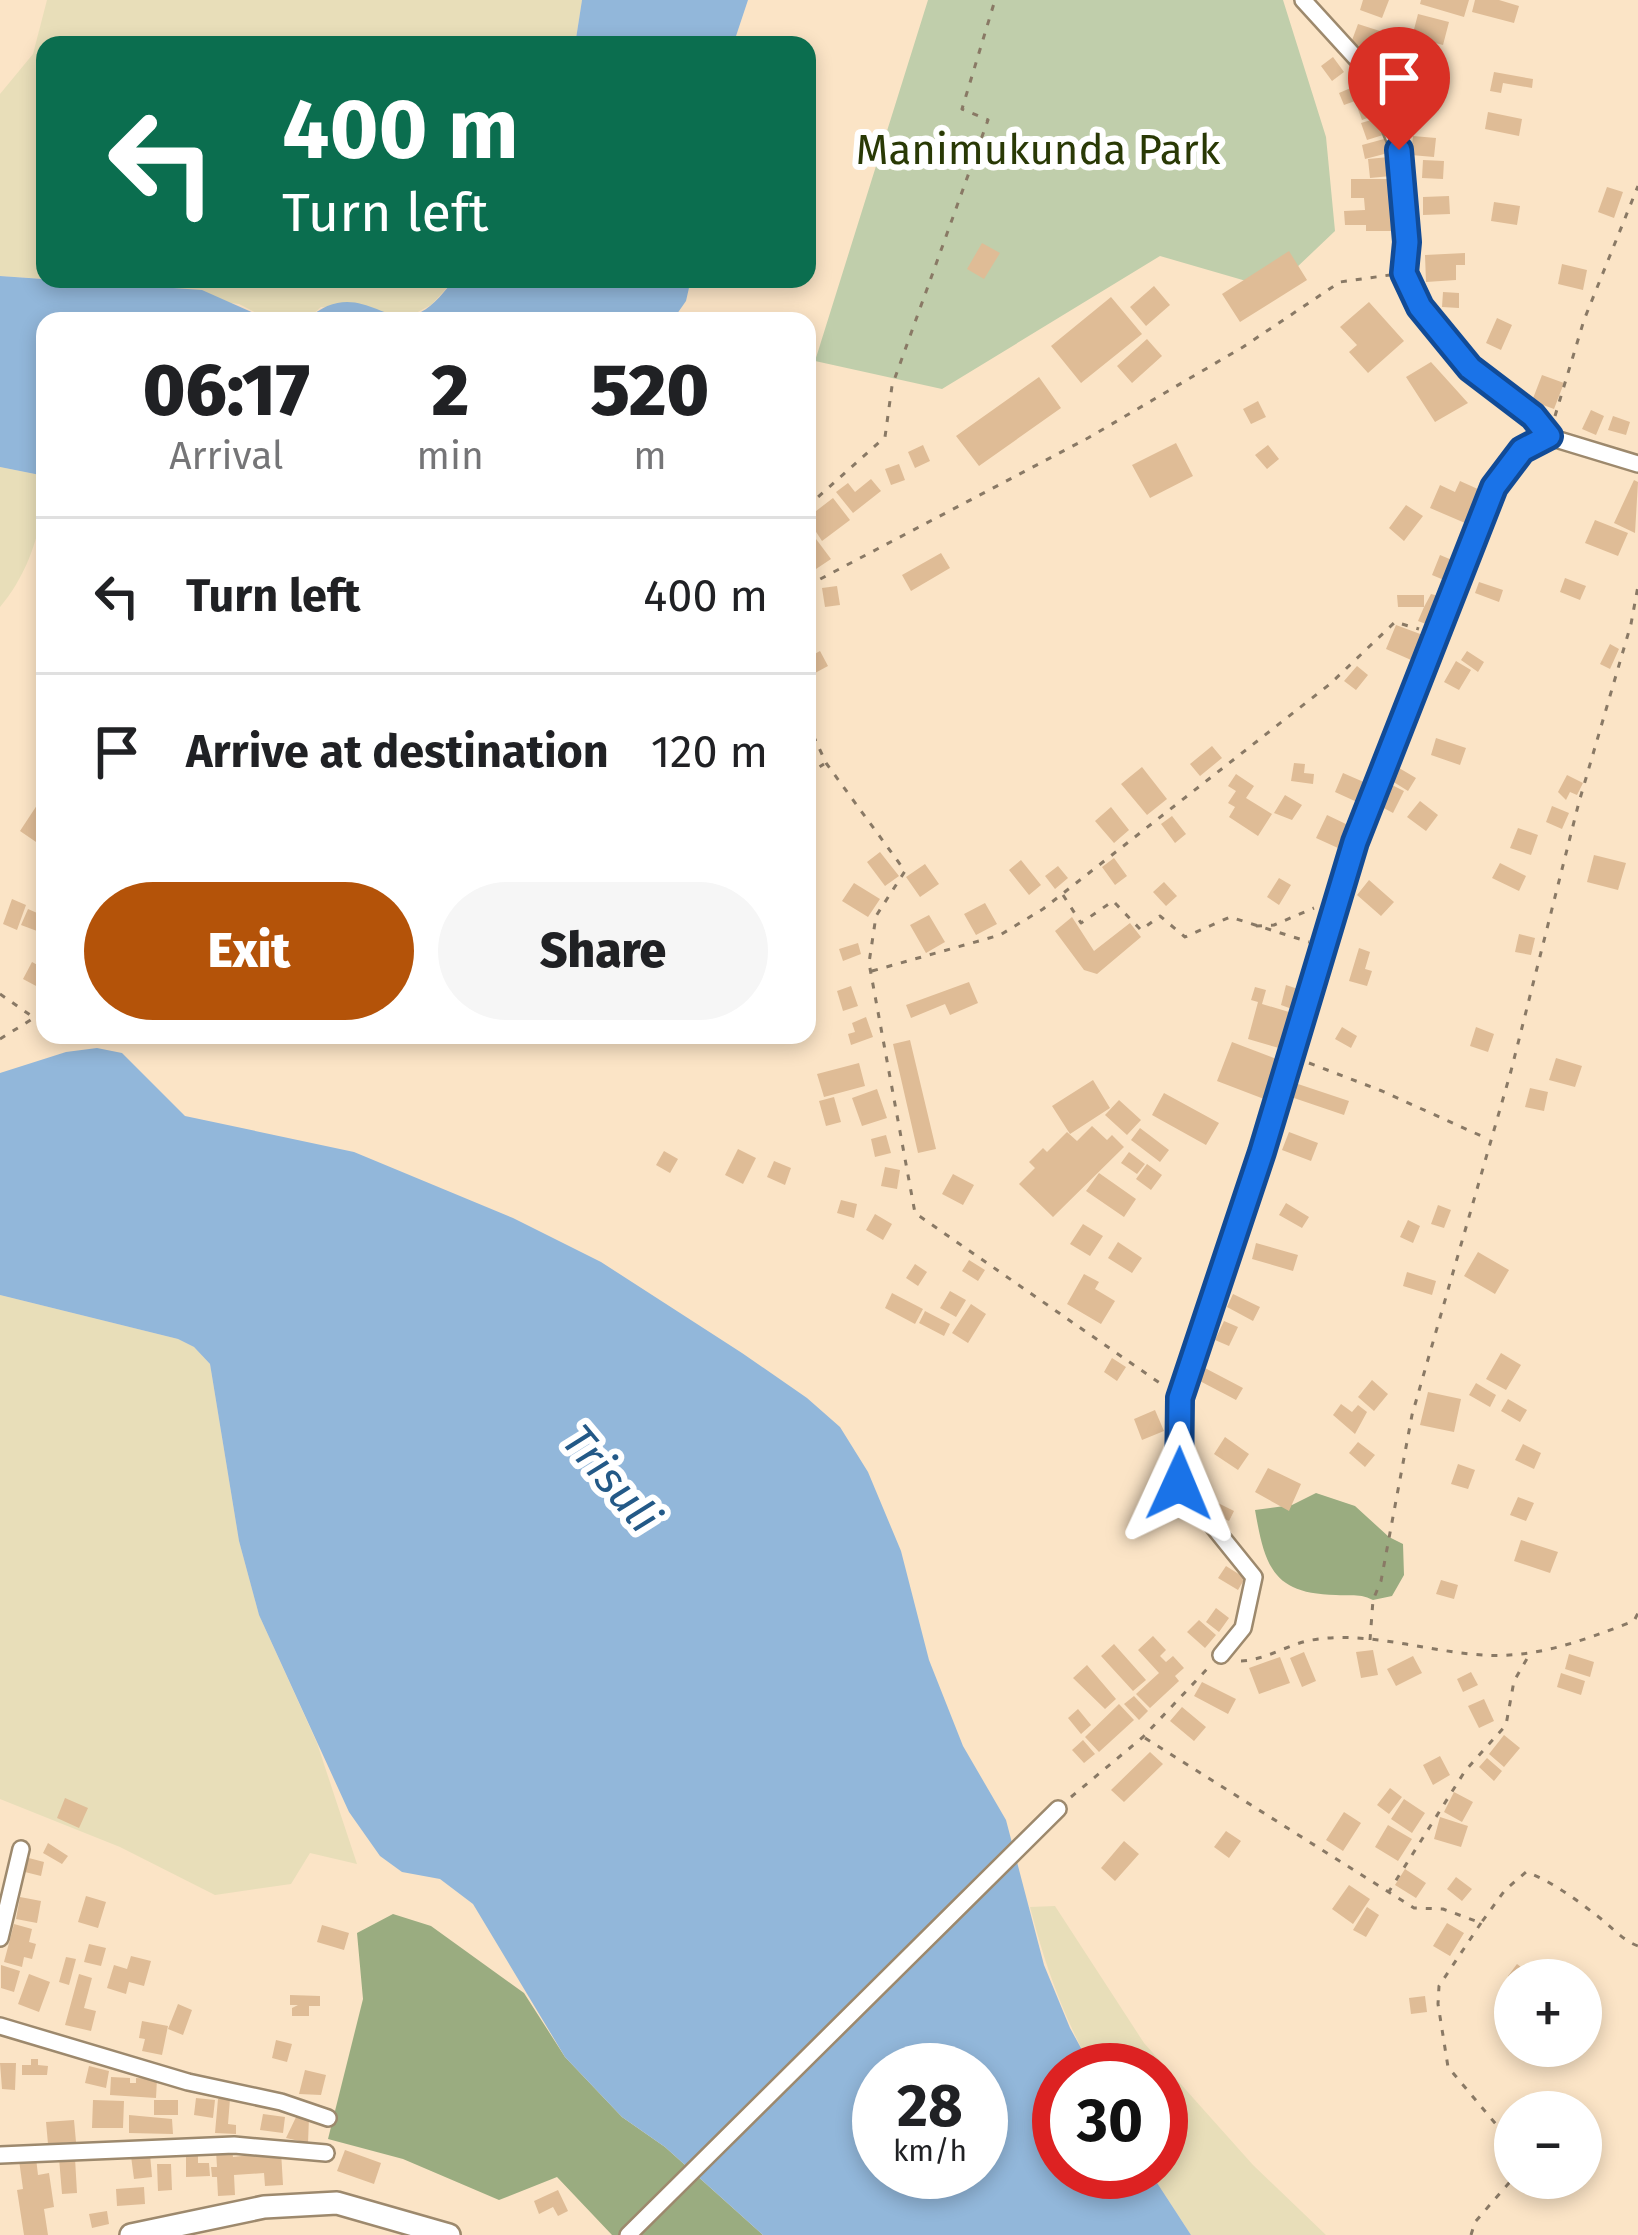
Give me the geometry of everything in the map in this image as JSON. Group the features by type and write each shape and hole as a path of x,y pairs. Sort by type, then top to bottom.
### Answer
{"street":[{"path":"1303,0 1366,69 1399,150 1407,242 1404,273 1420,307 1470,368 1533,416 1549,436 1638,464"},
{"path":"1221,1655 1243,1628 1253,1577 1179,1484 1180,1398 1355,842 1494,487 1522,450 1549,436"},
{"path":"628,2235 1058,1809"},
{"path":"0,1938 21,1849"},
{"path":"0,2026 328,2118"},
{"path":"0,2155 234,2144 326,2153"},
{"path":"131,2235 264,2207 338,2203 448,2235"}],"path":[{"path":"816,499 885,437 892,386 988,120 962,110 995,0"},
{"path":"1549,436 1583,320 1638,186"},
{"path":"816,581 1088,438 1340,282 1404,273"},
{"path":"1370,1640 1373,1600 1381,1581 1412,1415 1491,1140 1638,586"},
{"path":"870,971 1000,935 1063,893 1330,684 1395,622 1438,635"},
{"path":"816,741 826,763 904,871 876,916 870,971 914,1213 1180,1398"},
{"path":"816,769 826,763"},
{"path":"1063,893 1081,923 1113,901 1141,930 1160,916 1185,938 1230,917 1324,946"},
{"path":"1254,926 1274,926 1338,898"},
{"path":"0,994 34,1018 0,1039"},
{"path":"335,1044 336,1049"},
{"path":"1291,1056 1382,1090 1472,1136 1491,1140"},
{"path":"1058,1809 1143,1737 1221,1655 1247,1661 1312,1640 1370,1640 1474,1655 1529,1655 1634,1621 1638,1613"},
{"path":"1388,1894 1465,1771 1506,1725 1514,1682 1529,1655"},
{"path":"1143,1737 1388,1894 1414,1907 1443,1909 1481,1923"},
{"path":"1494,2122 1448,2067 1438,2004 1439,1986 1505,1890 1526,1872 1540,1877 1599,1917 1626,1942 1638,1946"},
{"path":"1471,2235 1475,2222 1495,2199"}],"green space":[{"name":"Manimukunda Park","path":"928,0 1283,0 1326,137 1335,231 1274,289 1160,256 942,389 816,358"},
{"path":"1316,1493 1355,1506 1403,1544 1404,1575 1392,1596 1373,1600 1315,1593 1285,1583 1276,1574 1263,1547 1255,1510 1292,1505"},
{"path":"393,1914 431,1926 524,1993 565,2057 622,2117 665,2147 763,2235 612,2235 557,2177 499,2200 403,2159 328,2139 363,1999 357,1933"}],"sand":[{"path":"47,0 582,0 576,36 38,36"},
{"path":"36,42 36,278 0,276 0,94 33,54"},
{"path":"119,288 447,288 418,312 321,307 315,312 255,312 239,304"},
{"path":"0,467 36,474 36,537 20,578 0,607"},
{"path":"0,1295 178,1339 210,1364 239,1541 259,1615 317,1743 357,1864 310,1853 291,1884 215,1895 120,1847 0,1799"},
{"path":"1055,1906 1144,2043 1079,2043 1056,1991 1030,1907"},
{"path":"1188,2092 1253,2165 1326,2235 1191,2235 1168,2199 1188,2199"}],"water":[{"path":"582,0 748,0 736,36 576,36"},
{"path":"0,276 36,278 36,288 202,290 252,312 36,312 36,474 0,467"},
{"path":"447,288 689,288 678,312 421,312"},
{"path":"340,302 385,312 317,312"},
{"name":"Trisuli","path":"97,1048 122,1053 185,1116 354,1152 513,1218 601,1262 742,1353 840,1427 868,1472 901,1551 929,1660 963,1746 1006,1820 1044,1965 1078,2043 1032,2043 1032,2199 1168,2199 1191,2235 763,2235 665,2147 622,2117 565,2057 473,1904 440,1879 402,1872 380,1856 349,1812 259,1615 239,1541 210,1364 178,1339 0,1295 0,1073 66,1052"}],"building":[{"path":"1363,0 1389,0 1382,18 1360,10"},
{"path":"1421,0 1469,0 1464,17 1420,4"},
{"path":"1475,0 1519,6 1514,23 1472,12"},
{"path":"1418,14 1449,22 1443,45 1412,37"},
{"path":"1358,24 1383,32 1376,52 1351,43"},
{"path":"1333,57 1344,72 1332,81 1321,66"},
{"path":"1494,72 1533,79 1532,88 1503,83 1501,93 1490,91"},
{"path":"1360,84 1376,115 1362,120 1355,101 1344,105 1339,93"},
{"path":"1415,87 1432,94 1426,107 1410,99"},
{"path":"1488,112 1522,119 1519,136 1485,129"},
{"path":"1378,118 1383,135 1367,140 1361,123"},
{"path":"1413,136 1436,138 1434,157 1411,155"},
{"path":"1384,139 1388,153 1365,159 1362,145"},
{"path":"1389,157 1391,176 1370,178 1368,159"},
{"path":"1423,160 1444,161 1443,179 1422,178"},
{"path":"1351,179 1392,179 1393,231 1345,225 1344,211 1365,210 1364,198 1351,198"},
{"path":"1607,187 1623,192 1614,218 1598,212"},
{"path":"1449,196 1450,214 1423,215 1423,197"},
{"path":"1494,202 1520,206 1517,225 1491,221"},
{"path":"982,243 1000,253 984,279 967,269"},
{"path":"1289,251 1307,280 1240,322 1222,294"},
{"path":"1465,253 1465,265 1456,265 1456,280 1426,282 1425,255"},
{"path":"1562,264 1587,270 1583,290 1558,284"},
{"path":"1154,286 1170,305 1146,326 1130,307"},
{"path":"1443,292 1459,293 1459,308 1442,307"},
{"path":"1111,297 1142,334 1081,383 1051,346"},
{"path":"1369,302 1404,341 1368,373 1349,352 1357,345 1340,327"},
{"path":"1497,318 1512,325 1501,350 1486,343"},
{"path":"1147,339 1162,356 1132,383 1117,366"},
{"path":"1431,362 1468,403 1435,422 1406,377"},
{"path":"1542,375 1564,383 1554,409 1532,401"},
{"path":"1039,377 1061,408 979,466 956,436"},
{"path":"1258,401 1266,417 1251,424 1243,409"},
{"path":"1591,410 1604,416 1596,435 1582,429"},
{"path":"1613,416 1630,422 1626,435 1608,430"},
{"path":"1176,443 1193,476 1150,498 1132,465"},
{"path":"923,445 930,461 915,468 908,452"},
{"path":"1268,445 1279,459 1267,469 1255,455"},
{"path":"899,464 905,480 891,485 885,469"},
{"path":"871,479 881,491 853,513 836,492 848,483 855,492"},
{"path":"1634,480 1638,482 1635,533 1614,523"},
{"path":"1460,481 1480,490 1465,523 1430,508 1440,485 1455,492"},
{"path":"833,498 850,520 822,541 816,532 816,511"},
{"path":"1406,505 1423,516 1404,541 1389,528"},
{"path":"1595,520 1628,533 1618,556 1585,543"},
{"path":"816,539 831,559 816,569"},
{"path":"941,553 950,568 911,591 902,575"},
{"path":"1440,555 1452,560 1449,568 1456,570 1451,583 1432,575"},
{"path":"1565,578 1586,586 1580,600 1560,592"},
{"path":"1479,582 1503,590 1499,602 1475,593"},
{"path":"837,586 840,605 825,607 822,588"},
{"path":"1431,594 1446,598 1434,627 1418,621"},
{"path":"1397,595 1424,595 1424,607 1398,607"},
{"path":"1396,625 1431,638 1418,663 1386,649"},
{"path":"1610,644 1619,649 1610,669 1600,664"},
{"path":"820,651 828,666 816,672"},
{"path":"1467,651 1484,662 1478,672 1461,660"},
{"path":"1456,661 1471,670 1459,690 1444,682"},
{"path":"1357,666 1368,675 1356,690 1344,681"},
{"path":"1436,738 1466,748 1460,765 1431,755"},
{"path":"1212,746 1222,758 1200,776 1190,764"},
{"path":"1294,763 1305,764 1304,773 1314,774 1313,784 1291,781"},
{"path":"1142,767 1167,799 1147,815 1121,784"},
{"path":"1399,768 1416,778 1408,791 1392,781"},
{"path":"1343,773 1366,783 1357,802 1335,792"},
{"path":"1236,774 1254,786 1246,798 1272,814 1258,836 1229,817 1235,807 1228,803 1236,791 1228,786"},
{"path":"1567,775 1583,783 1577,795 1570,792 1566,800 1558,792"},
{"path":"1390,784 1404,791 1393,813 1380,806"},
{"path":"1285,795 1302,805 1292,820 1274,813"},
{"path":"1420,801 1438,815 1426,831 1407,817"},
{"path":"1552,806 1569,813 1562,829 1546,822"},
{"path":"36,807 36,842 20,831"},
{"path":"1111,807 1129,830 1114,843 1095,821"},
{"path":"1327,815 1348,825 1338,848 1316,838"},
{"path":"1172,816 1186,834 1175,843 1161,824"},
{"path":"1518,828 1538,835 1531,855 1510,848"},
{"path":"880,852 899,876 885,886 867,862"},
{"path":"1594,855 1626,863 1618,890 1587,882"},
{"path":"1114,858 1127,876 1115,885 1102,867"},
{"path":"1021,860 1041,885 1029,895 1009,870"},
{"path":"1500,863 1526,876 1519,891 1492,878"},
{"path":"925,864 939,884 920,897 906,877"},
{"path":"1058,866 1068,878 1055,889 1045,876"},
{"path":"1279,878 1291,885 1279,905 1267,897"},
{"path":"1369,880 1394,902 1381,916 1357,895"},
{"path":"1164,882 1177,896 1166,906 1153,892"},
{"path":"854,883 880,899 868,917 842,901"},
{"path":"12,899 26,905 17,930 3,924"},
{"path":"985,903 997,924 976,935 964,914"},
{"path":"28,909 36,912 36,931 21,925"},
{"path":"929,915 945,942 926,953 910,925"},
{"path":"1072,917 1094,951 1130,923 1141,937 1097,974 1084,970 1055,931"},
{"path":"1519,934 1535,938 1531,955 1515,952"},
{"path":"858,943 861,954 843,961 839,949"},
{"path":"1359,948 1370,952 1365,969 1372,971 1367,986 1349,981"},
{"path":"32,962 36,964 36,986 23,979"},
{"path":"969,982 978,1003 950,1015 945,1004 911,1018 906,1005"},
{"path":"1286,985 1298,989 1292,1009 1281,1005"},
{"path":"851,986 858,1006 843,1011 837,991"},
{"path":"1255,987 1266,990 1262,1004 1289,1012 1279,1048 1248,1039 1258,1002 1251,1000"},
{"path":"866,1017 873,1037 851,1045 852,1023"},
{"path":"1342,1027 1357,1036 1351,1048 1335,1039"},
{"path":"1476,1027 1494,1034 1488,1052 1470,1046"},
{"path":"910,1040 936,1149 918,1153 893,1044"},
{"path":"1232,1042 1279,1060 1264,1099 1217,1081"},
{"path":"1556,1058 1582,1066 1575,1087 1549,1080"},
{"path":"859,1063 865,1086 824,1097 817,1074"},
{"path":"1093,1080 1110,1108 1070,1134 1052,1106"},
{"path":"1295,1083 1349,1101 1344,1115 1291,1097"},
{"path":"1530,1088 1548,1092 1544,1111 1525,1107"},
{"path":"877,1089 887,1118 862,1126 852,1098"},
{"path":"1164,1093 1219,1123 1206,1145 1152,1115"},
{"path":"834,1097 841,1122 826,1126 819,1101"},
{"path":"1119,1100 1141,1120 1127,1135 1105,1115"},
{"path":"1092,1126 1124,1147 1053,1217 1019,1184 1035,1168 1029,1162 1043,1148 1047,1152 1067,1132 1077,1141"},
{"path":"1140,1128 1169,1150 1160,1162 1131,1140"},
{"path":"1289,1132 1318,1143 1311,1161 1282,1150"},
{"path":"886,1135 891,1153 875,1157 871,1139"},
{"path":"738,1149 756,1158 743,1184 725,1175"},
{"path":"664,1151 678,1159 670,1173 656,1165"},
{"path":"1129,1152 1145,1164 1137,1174 1121,1163"},
{"path":"774,1161 791,1168 785,1185 767,1177"},
{"path":"1147,1164 1162,1175 1151,1190 1136,1179"},
{"path":"885,1167 900,1170 897,1189 881,1186"},
{"path":"1099,1173 1136,1199 1124,1217 1086,1191"},
{"path":"953,1174 974,1185 963,1205 942,1194"},
{"path":"841,1200 857,1204 854,1218 837,1213"},
{"path":"1286,1203 1309,1217 1302,1228 1279,1215"},
{"path":"1438,1205 1451,1210 1444,1228 1431,1224"},
{"path":"875,1214 892,1224 883,1240 866,1230"},
{"path":"1408,1220 1420,1226 1413,1243 1400,1237"},
{"path":"1083,1224 1103,1236 1090,1256 1070,1244"},
{"path":"1118,1242 1142,1258 1132,1273 1108,1258"},
{"path":"1256,1243 1298,1255 1293,1271 1252,1259"},
{"path":"1478,1252 1509,1270 1495,1294 1464,1276"},
{"path":"969,1260 985,1270 978,1281 962,1271"},
{"path":"915,1264 927,1272 918,1286 906,1278"},
{"path":"1407,1272 1436,1281 1432,1295 1403,1286"},
{"path":"1084,1274 1099,1282 1095,1289 1115,1301 1101,1324 1067,1304"},
{"path":"950,1291 966,1300 956,1317 940,1308"},
{"path":"892,1293 923,1309 915,1324 885,1308"},
{"path":"1233,1294 1260,1307 1253,1321 1227,1307"},
{"path":"971,1304 986,1314 968,1343 952,1333"},
{"path":"925,1311 950,1324 944,1336 919,1323"},
{"path":"1224,1321 1238,1327 1229,1346 1215,1340"},
{"path":"1501,1353 1521,1365 1506,1390 1486,1379"},
{"path":"1112,1358 1126,1367 1117,1381 1104,1372"},
{"path":"1203,1367 1243,1388 1236,1400 1196,1379"},
{"path":"1372,1380 1388,1394 1374,1411 1358,1397"},
{"path":"1476,1383 1496,1395 1490,1407 1469,1395"},
{"path":"1428,1392 1461,1399 1454,1432 1420,1425"},
{"path":"1508,1399 1527,1410 1520,1422 1501,1411"},
{"path":"1341,1404 1352,1412 1358,1405 1367,1412 1355,1434 1333,1415"},
{"path":"1155,1410 1164,1431 1142,1440 1134,1419"},
{"path":"1225,1437 1249,1454 1238,1470 1214,1454"},
{"path":"1358,1442 1375,1455 1365,1467 1349,1453"},
{"path":"1523,1444 1541,1453 1534,1469 1515,1460"},
{"path":"1458,1464 1475,1470 1468,1489 1451,1484"},
{"path":"1268,1468 1301,1484 1289,1511 1255,1492"},
{"path":"1206,1497 1234,1511 1229,1521 1200,1507"},
{"path":"1518,1497 1534,1503 1526,1521 1510,1515"},
{"path":"1521,1540 1558,1552 1550,1573 1514,1561"},
{"path":"1226,1566 1245,1578 1238,1590 1218,1578"},
{"path":"1441,1580 1458,1585 1454,1599 1436,1594"},
{"path":"1216,1608 1229,1618 1219,1632 1206,1622"},
{"path":"1199,1620 1216,1635 1205,1648 1187,1632"},
{"path":"1153,1636 1166,1650 1160,1656 1166,1662 1173,1656 1184,1668 1175,1676 1179,1681 1150,1708 1136,1694 1159,1673 1138,1650"},
{"path":"1114,1644 1146,1680 1133,1691 1101,1656"},
{"path":"1373,1650 1378,1675 1361,1678 1356,1652"},
{"path":"1304,1652 1316,1681 1302,1687 1290,1658"},
{"path":"1569,1654 1594,1662 1590,1677 1565,1669"},
{"path":"1413,1656 1422,1673 1396,1686 1387,1669"},
{"path":"1280,1657 1290,1683 1259,1694 1249,1668"},
{"path":"1087,1665 1116,1699 1105,1709 1073,1678"},
{"path":"1471,1672 1478,1685 1463,1692 1457,1679"},
{"path":"1561,1673 1585,1681 1581,1695 1557,1687"},
{"path":"1202,1682 1236,1699 1228,1714 1194,1696"},
{"path":"1134,1696 1148,1711 1139,1720 1124,1704"},
{"path":"1484,1699 1494,1721 1479,1728 1468,1706"},
{"path":"1119,1704 1134,1720 1099,1752 1085,1737"},
{"path":"1182,1707 1206,1727 1194,1741 1170,1721"},
{"path":"1078,1709 1091,1725 1081,1734 1068,1718"},
{"path":"1504,1735 1520,1748 1504,1767 1489,1754"},
{"path":"1083,1740 1095,1754 1084,1763 1072,1750"},
{"path":"1150,1752 1163,1764 1124,1802 1111,1790"},
{"path":"1440,1756 1450,1775 1433,1785 1423,1765"},
{"path":"1487,1758 1502,1771 1494,1781 1479,1767"},
{"path":"1390,1788 1402,1797 1389,1814 1377,1805"},
{"path":"1454,1792 1473,1802 1462,1822 1444,1812"},
{"path":"65,1798 88,1808 79,1828 57,1818"},
{"path":"1404,1799 1425,1813 1412,1833 1391,1819"},
{"path":"1344,1812 1361,1823 1343,1851 1326,1840"},
{"path":"1440,1817 1468,1826 1461,1847 1434,1839"},
{"path":"1388,1825 1412,1839 1398,1861 1375,1847"},
{"path":"1226,1831 1241,1841 1229,1858 1214,1847"},
{"path":"1124,1841 1139,1854 1115,1881 1101,1868"},
{"path":"48,1843 68,1856 62,1864 43,1853"},
{"path":"25,1857 44,1862 41,1876 21,1871"},
{"path":"1405,1869 1426,1883 1416,1898 1395,1885"},
{"path":"1456,1877 1472,1889 1462,1901 1447,1889"},
{"path":"1349,1885 1370,1899 1353,1924 1332,1909"},
{"path":"86,1896 106,1902 98,1928 78,1922"},
{"path":"20,1897 41,1901 37,1923 16,1919"},
{"path":"1367,1907 1379,1915 1366,1937 1353,1930"},
{"path":"1447,1923 1464,1933 1450,1956 1433,1946"},
{"path":"14,1924 32,1929 29,1942 36,1944 32,1959 24,1957 22,1967 4,1962"},
{"path":"322,1925 349,1933 344,1950 317,1942"},
{"path":"89,1944 106,1948 101,1966 84,1962"},
{"path":"131,1956 151,1961 144,1986 129,1982 126,1994 107,1988 114,1965 127,1969"},
{"path":"66,1957 76,1959 69,1985 59,1982"},
{"path":"1,1965 20,1971 14,1992 1,1988"},
{"path":"29,1974 50,1982 39,2012 18,2004"},
{"path":"79,1974 92,1978 84,2008 96,2011 91,2031 65,2025"},
{"path":"290,1995 320,1996 320,2006 309,2006 309,2016 292,2016 292,2008 298,2005 290,2005"},
{"path":"1425,1996 1427,2012 1411,2014 1409,1998"},
{"path":"178,2004 192,2010 183,2035 168,2029"},
{"path":"142,2021 168,2026 162,2055 142,2051"},
{"path":"276,2040 292,2044 287,2062 272,2058"},
{"path":"31,2059 48,2066 47,2075 22,2075 22,2065 31,2065"},
{"path":"0,2063 16,2063 15,2090 2,2089"},
{"path":"89,2066 109,2071 106,2088 85,2083"},
{"path":"305,2070 326,2075 321,2095 299,2094"},
{"path":"111,2077 130,2078 130,2083 136,2083 136,2078 157,2079 156,2098 110,2095"},
{"path":"196,2098 215,2100 213,2118 194,2115"},
{"path":"218,2099 230,2099 228,2124 236,2125 236,2134 215,2133"},
{"path":"93,2100 124,2101 123,2128 92,2128"},
{"path":"154,2100 178,2100 178,2115 154,2115"},
{"path":"263,2114 285,2117 283,2133 260,2130"},
{"path":"129,2115 172,2119 173,2134 129,2133"},
{"path":"297,2115 309,2118 308,2143 286,2138"},
{"path":"74,2120 76,2142 48,2144 46,2122"},
{"path":"232,2150 233,2157 281,2151 283,2185 265,2186 264,2173 234,2175 235,2195 218,2196 211,2167 217,2167 216,2151"},
{"path":"345,2150 381,2163 374,2184 337,2171"},
{"path":"150,2154 152,2177 134,2179 131,2156"},
{"path":"186,2155 198,2155 198,2163 209,2163 210,2176 186,2177"},
{"path":"36,2158 38,2175 49,2173 54,2207 44,2209 48,2235 24,2235 17,2190 23,2189 19,2160"},
{"path":"59,2158 75,2158 77,2193 62,2194"},
{"path":"157,2164 171,2164 172,2190 158,2191"},
{"path":"144,2187 145,2204 117,2206 116,2189"},
{"path":"558,2190 568,2211 558,2216 553,2207 539,2214 534,2201"},
{"path":"107,2211 109,2224 92,2228 89,2214"}],"route":[{"path":"1179,1484 1180,1398 1262,1152 1355,842 1494,487 1522,450 1549,436 1533,416 1470,368 1420,307 1404,273 1407,242 1399,150"}]}
